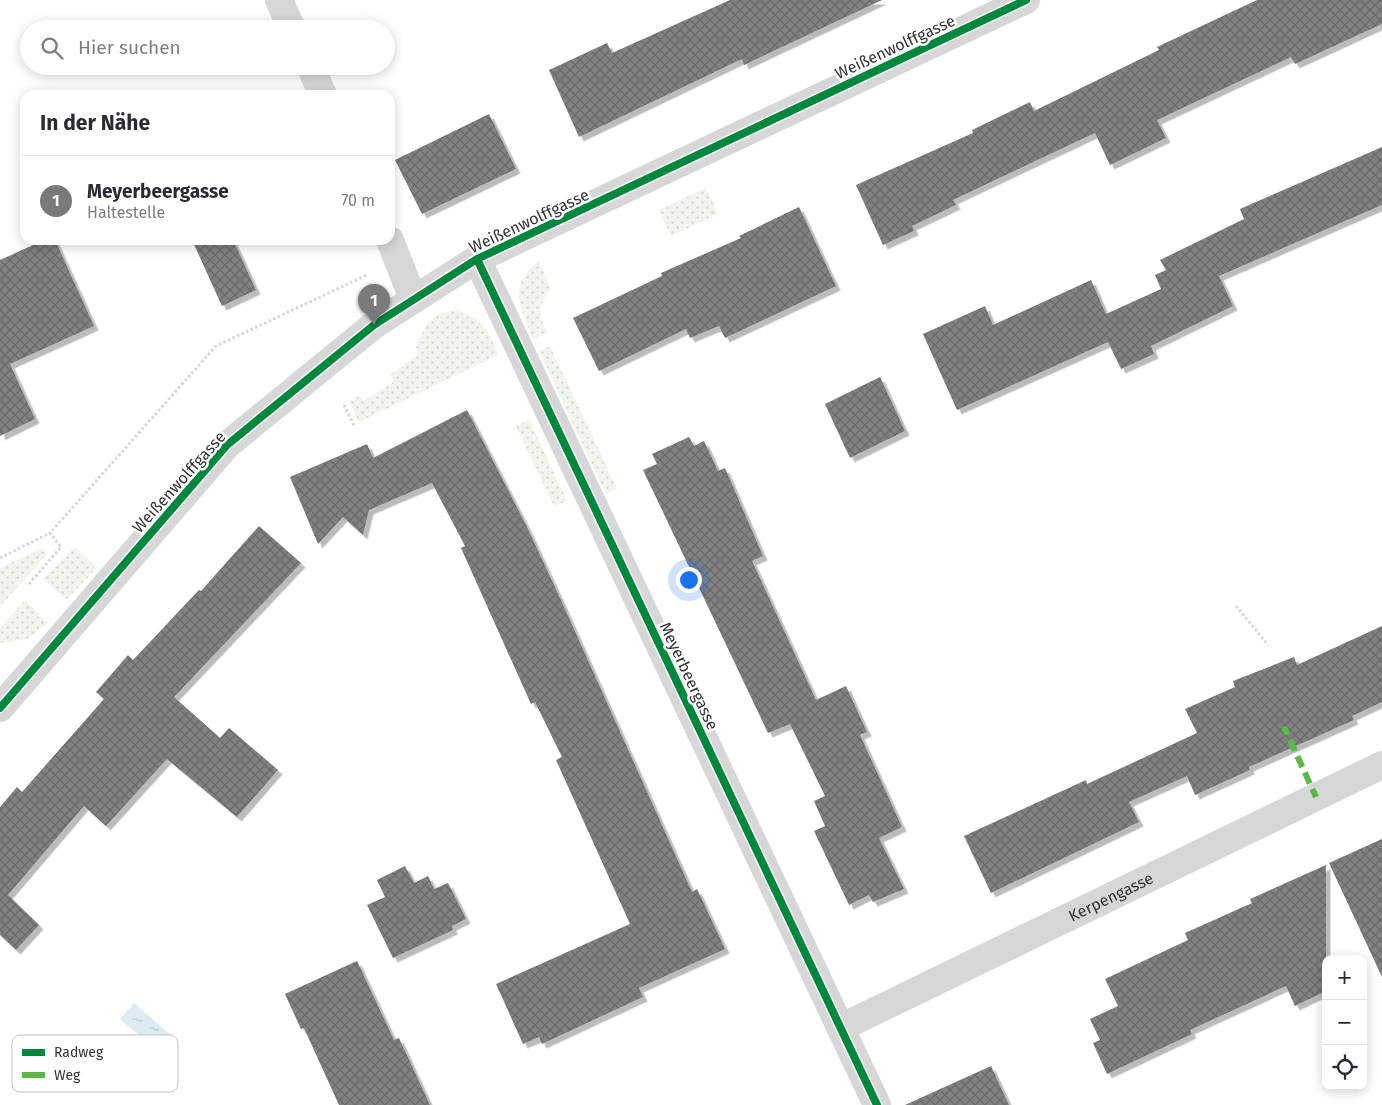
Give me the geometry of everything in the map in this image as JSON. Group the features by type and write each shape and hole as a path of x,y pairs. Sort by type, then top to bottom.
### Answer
{"street":[{"path":"279,0 288,20"},
{"name":"Weißenwolffgasse","path":"0,708 227,445 374,325 477,259 1026,0"},
{"path":"314,75 321,90"},
{"path":"392,245 412,300"},
{"name":"Meyerbeergasse","path":"477,259 877,1105"},
{"name":"Kerpengasse","path":"840,1028 1382,765"}],"path":[{"path":"344,405 355,428"},
{"path":"0,558 50,533"},
{"path":"1236,606 1268,645"}],"shaded area":[{"path":"706,188 718,214 671,236 659,210"},
{"path":"539,260 551,289 544,299 541,310 542,320 547,332 533,339 524,317 519,297 523,279"},
{"path":"454,310 472,317 483,325 491,337 498,355 359,422 349,401 360,396 363,401 394,382 390,375 419,354 416,347 429,322 439,315"},
{"path":"550,346 617,489 606,494 539,351"},
{"path":"529,420 567,501 554,506 516,426"},
{"path":"75,547 97,568 66,600 43,579"},
{"path":"41,549 45,551 46,556 0,606 0,568"},
{"path":"25,600 48,623 27,639 0,643 0,628"}],"water":[{"path":"134,1003 171,1035 138,1035 120,1019"}],"building":[{"path":"730,0 882,0 744,65 742,59 579,137 549,70 607,43 612,53"},
{"path":"1257,0 1382,0 1382,24 1295,64 1291,57 1157,120 1166,138 1110,165 1095,133 953,200 956,205 912,226 914,231 883,245 856,185 973,133 972,130 1030,102 1034,111 1159,50 1157,47"},
{"path":"489,114 516,169 422,214 395,160"},
{"path":"1382,147 1382,205 1219,276 1233,306 1151,346 1154,354 1121,369 1108,342 957,410 923,334 985,306 993,325 1091,280 1106,314 1161,289 1155,275 1166,270 1160,260 1244,219 1240,209"},
{"path":"799,207 836,286 725,338 719,326 690,338 686,329 599,371 573,318 662,276 661,273 741,238 739,236"},
{"path":"33,245 57,245 94,326 10,364 35,419 0,436 0,260"},
{"path":"194,245 235,245 256,290 222,306"},
{"path":"880,377 905,431 850,458 825,404"},
{"path":"467,410 527,527 692,892 697,889 725,949 639,988 643,997 542,1044 539,1037 523,1044 496,984 630,924 556,760 562,757 535,702 531,704 461,548 465,546 432,483 369,510 363,535 343,517 318,544 290,477 367,444 373,458"},
{"path":"689,437 694,446 704,441 718,471 725,468 763,556 752,561 816,700 846,686 867,732 860,735 902,827 879,838 904,889 873,902 869,895 849,905 814,831 825,826 814,801 825,796 790,724 768,733 643,470 657,464 652,454"},
{"path":"259,526 301,563 174,697 220,738 229,728 278,770 237,817 167,759 106,826 84,806 8,895 39,925 16,950 0,935 0,807 17,787 22,792 104,699 96,692 128,655 133,660 199,590 201,591"},
{"path":"1382,626 1382,702 1352,716 1354,720 1249,767 1250,770 1195,795 1187,776 1129,802 1139,822 991,893 964,836 1086,780 1087,784 1197,733 1185,709 1235,687 1233,681 1294,657 1297,665"},
{"path":"1382,839 1382,977 1329,863"},
{"path":"1326,865 1326,955 1322,955 1322,993 1295,1006 1286,986 1190,1030 1192,1034 1107,1074 1093,1043 1100,1040 1090,1019 1118,1006 1105,979 1188,940 1185,933 1252,903 1250,899"},
{"path":"405,866 414,883 428,876 434,889 448,883 466,919 452,926 453,930 393,958 367,905 385,897 377,880"},
{"path":"357,961 394,1040 399,1038 430,1105 339,1105 304,1028 301,1029 285,994"},
{"path":"991,1066 1009,1105 905,1105"}],"marked path":[{"path":"1295,751 1285,729 1316,797"}],"cycle path":[{"path":"0,708 227,445 374,325 477,259 1026,0"},
{"path":"477,259 877,1105"}],"place":[{"name":"Meyerbeergasse","path":"374,325"}]}
